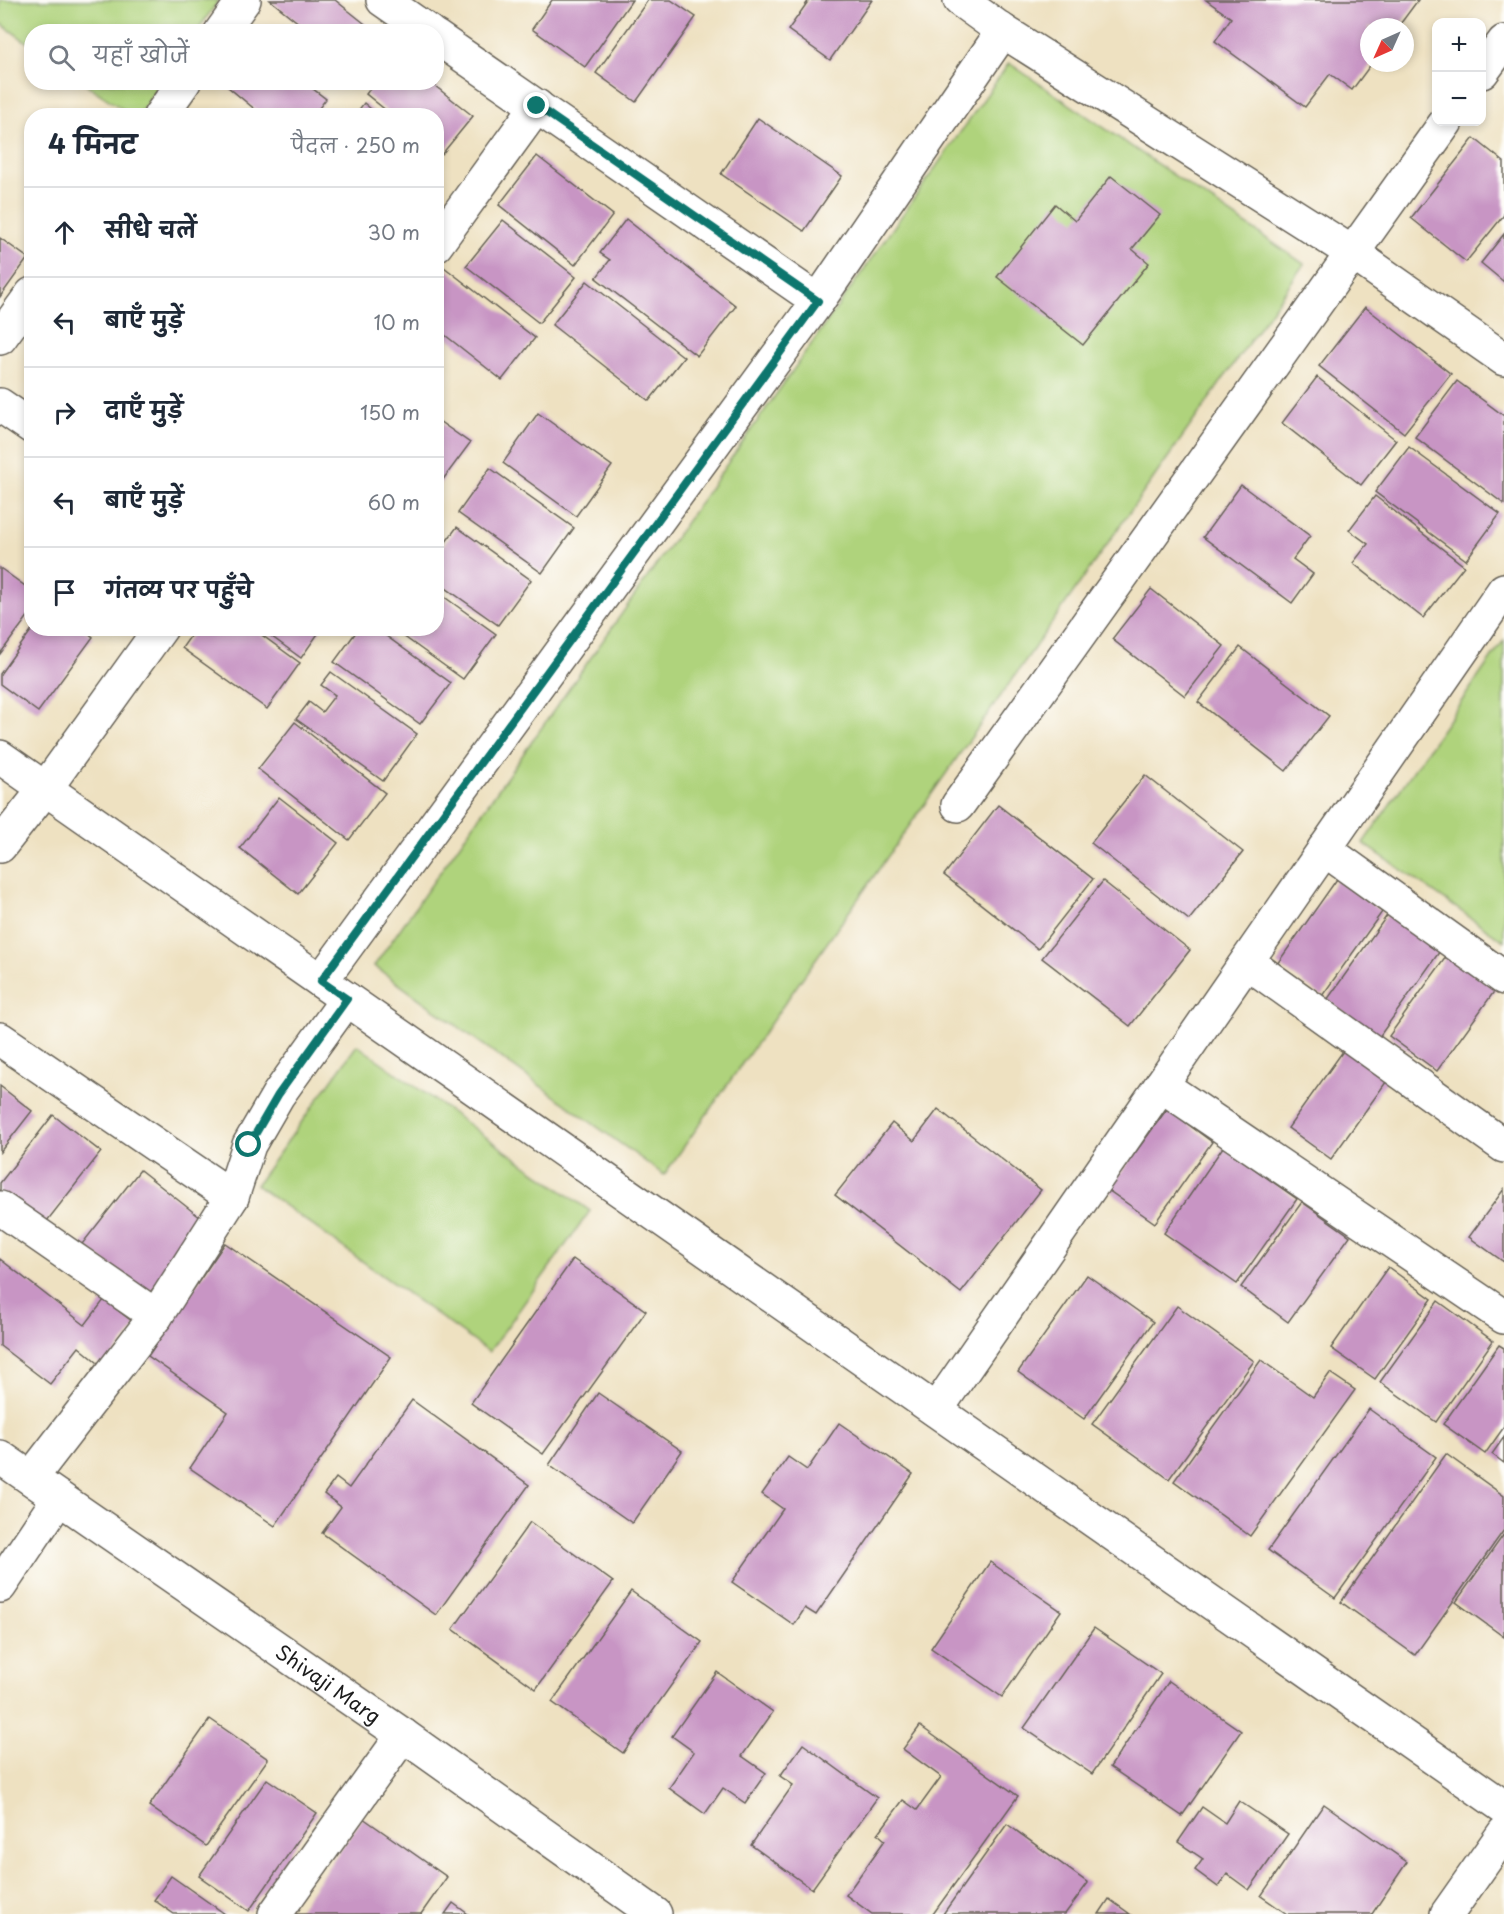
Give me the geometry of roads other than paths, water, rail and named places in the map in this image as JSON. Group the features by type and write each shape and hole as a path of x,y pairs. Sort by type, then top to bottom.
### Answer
{"street":[{"path":"227,24 244,0"},
{"path":"383,0 418,24"},
{"path":"960,0 1003,31 1351,252 1504,359"},
{"path":"31,1478 156,1316 232,1197 249,1145 334,990 818,301 1003,31"},
{"path":"444,42 818,301"},
{"path":"1486,67 1504,42"},
{"path":"166,108 178,90"},
{"path":"444,234 537,106"},
{"path":"958,805 1443,126"},
{"path":"0,338 24,305"},
{"path":"0,405 24,421"},
{"path":"936,1410 1504,590"},
{"path":"0,846 45,789 155,636"},
{"path":"0,757 1504,1807"},
{"path":"1324,849 1504,978"},
{"path":"1247,962 1504,1146"},
{"path":"0,1040 232,1197"},
{"path":"1161,1085 1504,1317"},
{"path":"0,1208 156,1316"},
{"name":"Shivaji Marg","path":"0,1457 403,1735 655,1914"},
{"path":"0,1586 59,1497"},
{"path":"275,1914 403,1735"},
{"path":"1447,1914 1504,1833"}]}
